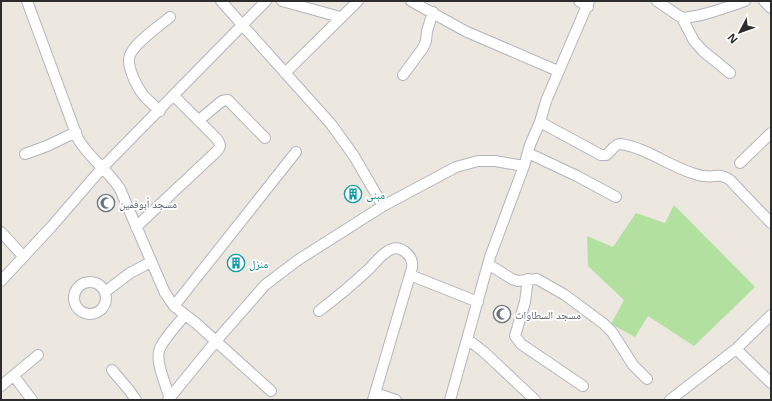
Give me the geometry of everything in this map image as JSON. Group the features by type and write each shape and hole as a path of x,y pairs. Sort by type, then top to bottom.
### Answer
{"street":[{"path":"27,1 82,146 114,178 165,293 174,306 216,341 271,391"},
{"path":"221,1 331,124 354,156 383,206"},
{"path":"1,281 57,221 103,167 160,111 266,1"},
{"path":"282,1 340,17"},
{"path":"285,73 340,17 358,1"},
{"path":"411,1 465,31 558,71"},
{"path":"657,1 682,18 694,41 730,73"},
{"path":"682,18 712,12 745,1"},
{"path":"764,1 771,8"},
{"path":"450,400 488,264 546,102 585,3"},
{"path":"403,75 423,48 433,12"},
{"path":"160,111 143,94 136,83 128,60 130,54 136,46 170,17"},
{"path":"136,227 219,149 220,143 174,96"},
{"path":"199,120 222,101 228,100 265,138"},
{"path":"540,122 601,155 606,155 615,146 620,144 640,150 687,171 704,176 723,176 730,180 771,223"},
{"path":"25,154 47,146 76,132"},
{"path":"740,163 771,133"},
{"path":"174,306 296,152"},
{"path":"528,153 577,176 616,197"},
{"path":"169,399 240,312 270,280 298,260 383,206 456,167 478,161 495,161 524,166"},
{"path":"1,232 23,256"},
{"path":"320,311 388,251 396,248 409,255 412,264 410,275 374,397 396,400"},
{"path":"105,292 130,272 151,262"},
{"path":"488,264 512,279 518,281 537,279 560,291 604,324 612,332 634,366 647,379"},
{"path":"410,275 478,302"},
{"path":"528,279 525,302 516,333 517,339 521,344 583,386"},
{"path":"169,399 159,362 159,353 165,341 185,315"},
{"path":"670,400 736,349 771,315"},
{"path":"467,338 535,400"},
{"path":"736,349 771,383"},
{"path":"1,386 38,355"},
{"path":"112,370 136,400"},
{"path":"14,376 32,400"}],"green space":[{"path":"674,205 755,287 694,346 648,316 635,337 611,324 624,300 588,266 587,236 613,247 636,213 665,223"}],"place":[{"name":"مبنى","path":"353,194"},
{"name":"مسجد أبوفمين","path":"106,203"},
{"name":"منزل","path":"236,263"},
{"name":"مسجد السطاوات","path":"502,314"}]}
